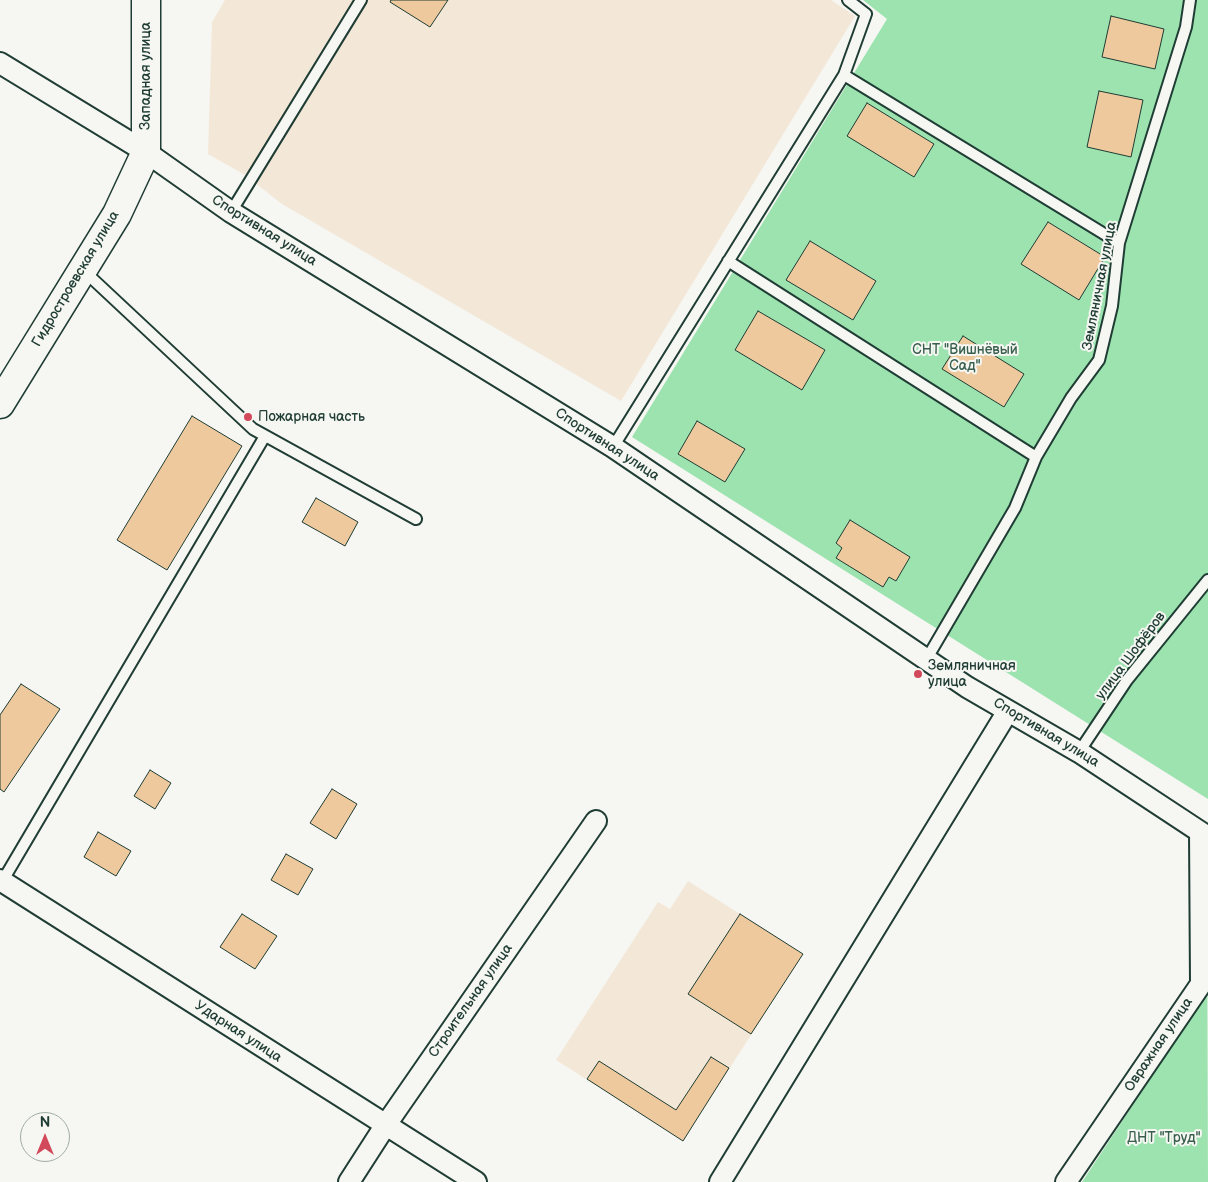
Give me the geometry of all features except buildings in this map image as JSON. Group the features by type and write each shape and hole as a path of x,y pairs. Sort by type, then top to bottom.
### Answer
{"street":[{"name":"Западная улица","path":"146,0 146,152"},
{"name":"Спортивная улица","path":"0,63 146,152 231,212 613,447 966,687 1080,752 1204,835"},
{"name":"Гидростроевская улица","path":"0,404 116,214 146,152"},
{"path":"720,1182 1008,711"},
{"name":"Строительная улица","path":"349,1182 385,1126 596,821"},
{"name":"Овражная улица","path":"1066,1182 1201,984 1204,835"},
{"name":"Ударная улица","path":"1,881 476,1182"}],"lane":[{"path":"231,212 361,0"},
{"path":"613,447 844,75 866,14 848,0"},
{"name":"Земляничная улица","path":"926,660 1016,508 1036,457 1070,398 1100,360 1112,306 1119,243 1186,27 1190,0"},
{"path":"844,75 1119,243"},
{"path":"728,261 1036,457"},
{"path":"82,270 253,429 416,519"},
{"path":"1,881 265,436"},
{"name":"улица Шофёров","path":"1080,752 1127,680 1208,580"}],"shaded area":[{"path":"225,0 831,0 855,16 621,401 282,204 245,175 208,154 212,22"},
{"path":"688,881 803,954 683,1141 556,1060 658,902 670,909"}],"green space":[{"name":"СНТ \"Вишнёвый Сад\"","path":"863,0 1208,0 1208,799 632,437 887,19"},
{"name":"ДНТ \"Труд\"","path":"1207,872 1208,1182 1082,1182 1207,993"}],"place":[{"name":"Пожарная часть","path":"248,417"},
{"name":"Земляничная улица","path":"918,674"}]}
